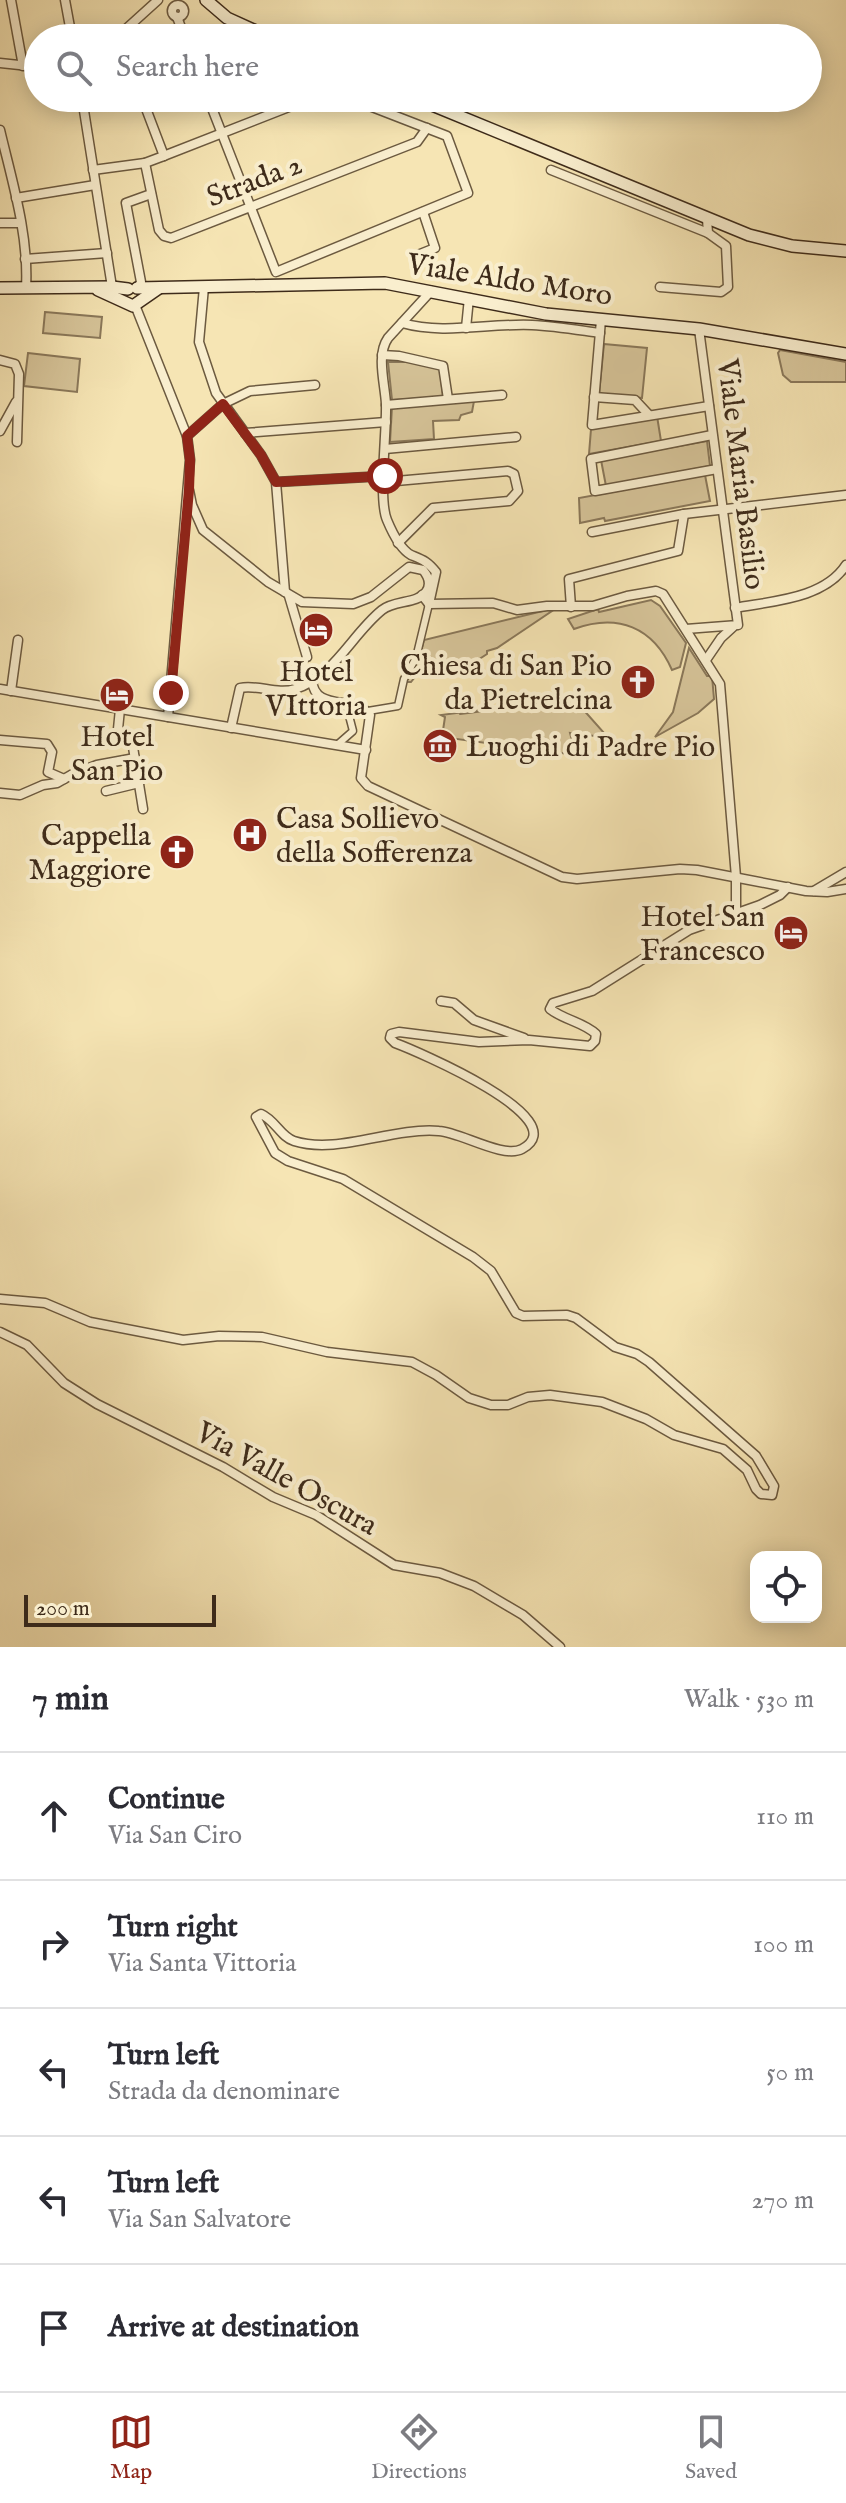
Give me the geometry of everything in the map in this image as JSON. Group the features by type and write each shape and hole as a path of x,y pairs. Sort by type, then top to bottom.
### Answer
{"main road":[{"path":"206,0 227,18 240,24"},
{"path":"449,112 707,219 777,243 846,251"},
{"name":"Viale Aldo Moro","path":"91,287 135,296 163,287 377,283 546,314 699,329 846,354"},
{"name":"Viale Aldo Moro","path":"0,288 112,287 135,296"}],"street":[{"path":"0,63 23,66 11,0"},
{"path":"65,0 69,24"},
{"path":"131,24 158,0"},
{"path":"177,17 180,24"},
{"path":"84,112 112,287"},
{"path":"147,112 164,156"},
{"path":"213,112 276,272 468,193 447,136 385,112"},
{"path":"93,170 145,163 276,112"},
{"name":"Strada 2","path":"145,163 159,230 171,238 417,142 427,128"},
{"path":"0,130 4,167 16,198 26,288"},
{"path":"16,198 95,183 114,167"},
{"path":"551,170 708,233 726,246 728,287 721,292 660,287"},
{"path":"151,194 126,203 141,282 135,296 187,436 190,460 168,717"},
{"path":"420,254 435,248 423,212"},
{"path":"707,219 708,233"},
{"path":"0,223 20,223"},
{"path":"25,259 107,253"},
{"path":"204,287 199,342 216,393 276,482 287,594 307,657"},
{"path":"312,680 313,689 319,697 368,711 398,706 404,679 416,658 436,572 426,559 409,554 398,543 384,513 386,405 382,355 383,345 431,291"},
{"path":"466,328 469,298"},
{"path":"601,320 592,425 709,406"},
{"path":"402,323 416,327 466,328 532,324 600,333"},
{"name":"Viale Maria Basilio","path":"699,329 736,626"},
{"path":"382,355 443,366 448,399"},
{"path":"0,360 15,364 19,374 17,442"},
{"path":"187,436 223,404 250,391 315,385"},
{"path":"386,405 502,395"},
{"path":"594,397 635,400 649,415"},
{"path":"0,431 18,398"},
{"path":"245,433 386,422"},
{"path":"712,435 591,459 595,491 717,469"},
{"path":"385,449 516,437"},
{"path":"276,482 508,471 514,474 518,491 509,501 433,508 398,543"},
{"path":"189,490 203,530 227,551 302,602 353,604 371,597 413,566 423,570 429,578 428,588 422,595 393,602 379,612 338,658 299,688 287,691 242,687 238,690 231,728"},
{"path":"592,532 684,514 846,495"},
{"path":"571,607 569,579 678,551 684,514"},
{"path":"735,608 812,592 838,577 846,565"},
{"path":"429,604 493,603 517,610 547,606 593,606 656,591 669,601 720,684 736,877 736,912"},
{"path":"422,595 429,604"},
{"path":"686,629 736,626"},
{"path":"706,660 721,638 736,626"},
{"path":"11,691 18,640"},
{"path":"0,689 366,750"},
{"path":"337,745 353,731 346,704"},
{"path":"120,709 118,729 132,741 143,809"},
{"path":"368,711 371,720 361,778 373,790 562,877 577,879 680,869 813,892 846,889"},
{"path":"0,740 47,744 52,752 48,772 64,779"},
{"path":"0,793 20,795 97,765 135,758"},
{"path":"106,791 139,783"},
{"path":"813,892 846,872"},
{"path":"0,1299 45,1303 90,1322 183,1340 219,1336 262,1337 327,1352 412,1362 469,1398 491,1405 508,1405 528,1397 550,1395 602,1402 688,1440 723,1449 747,1470 761,1494 772,1495 774,1486 756,1456 649,1362 637,1354 615,1347 576,1318 567,1315 523,1316 516,1313 497,1279 473,1257 343,1179 288,1161 275,1153 256,1121 259,1115 267,1116 290,1140 300,1142 346,1144 390,1133 441,1131 489,1147 518,1151 528,1144 533,1132 533,1125 523,1113 454,1070 395,1043 390,1038 394,1032 479,1042 529,1040 590,1046 596,1034 586,1026 555,1013 550,1009 553,1003 592,991 689,930 780,895 788,887"},
{"path":"441,1001 454,1003 474,1020 529,1040"},
{"name":"Via Valle Oscura","path":"0,1332 27,1345 64,1383 97,1404 223,1467 273,1497 316,1515 394,1565 440,1573 474,1586 523,1615 560,1647"}],"shaded area":[{"path":"45,312 102,317 100,338 43,333"},
{"path":"604,344 647,348 642,398 599,394"},
{"path":"780,350 846,362 846,382 791,382 783,375"},
{"path":"28,353 80,359 77,392 24,386"},
{"path":"388,362 409,362 440,369 443,397 392,400"},
{"path":"474,401 472,412 461,415 459,420 433,421 434,439 390,442 392,407"},
{"path":"657,416 661,441 589,454 591,429"},
{"path":"707,441 710,466 606,486 601,460"},
{"path":"705,475 710,501 580,523 579,498"},
{"path":"651,600 660,606 686,643 680,667 672,670 655,643 632,627 605,623 574,629 568,619 598,609 599,612"},
{"path":"552,611 464,669 431,663 411,682 406,682 419,658 424,640"},
{"path":"689,648 707,676 712,676 714,699 698,713 655,737 673,712"},
{"path":"573,698 605,734 603,737 570,733 576,755 442,737 445,717 441,715"}],"waterway":[{"path":"460,714 574,700"}],"place":[{"name":"Hotel VIttoria","path":"316,630"},
{"name":"Chiesa di San Pio da Pietrelcina","path":"638,682"},
{"name":"Hotel San Pio","path":"117,695"},
{"name":"Luoghi di Padre Pio","path":"440,746"},
{"name":"Casa Sollievo della Sofferenza","path":"250,835"},
{"name":"Cappella Maggiore","path":"177,852"},
{"name":"Hotel San Francesco","path":"791,933"}],"route":[{"path":"171,693 189,490 187,436 223,404 261,455 276,482 385,476"}]}
